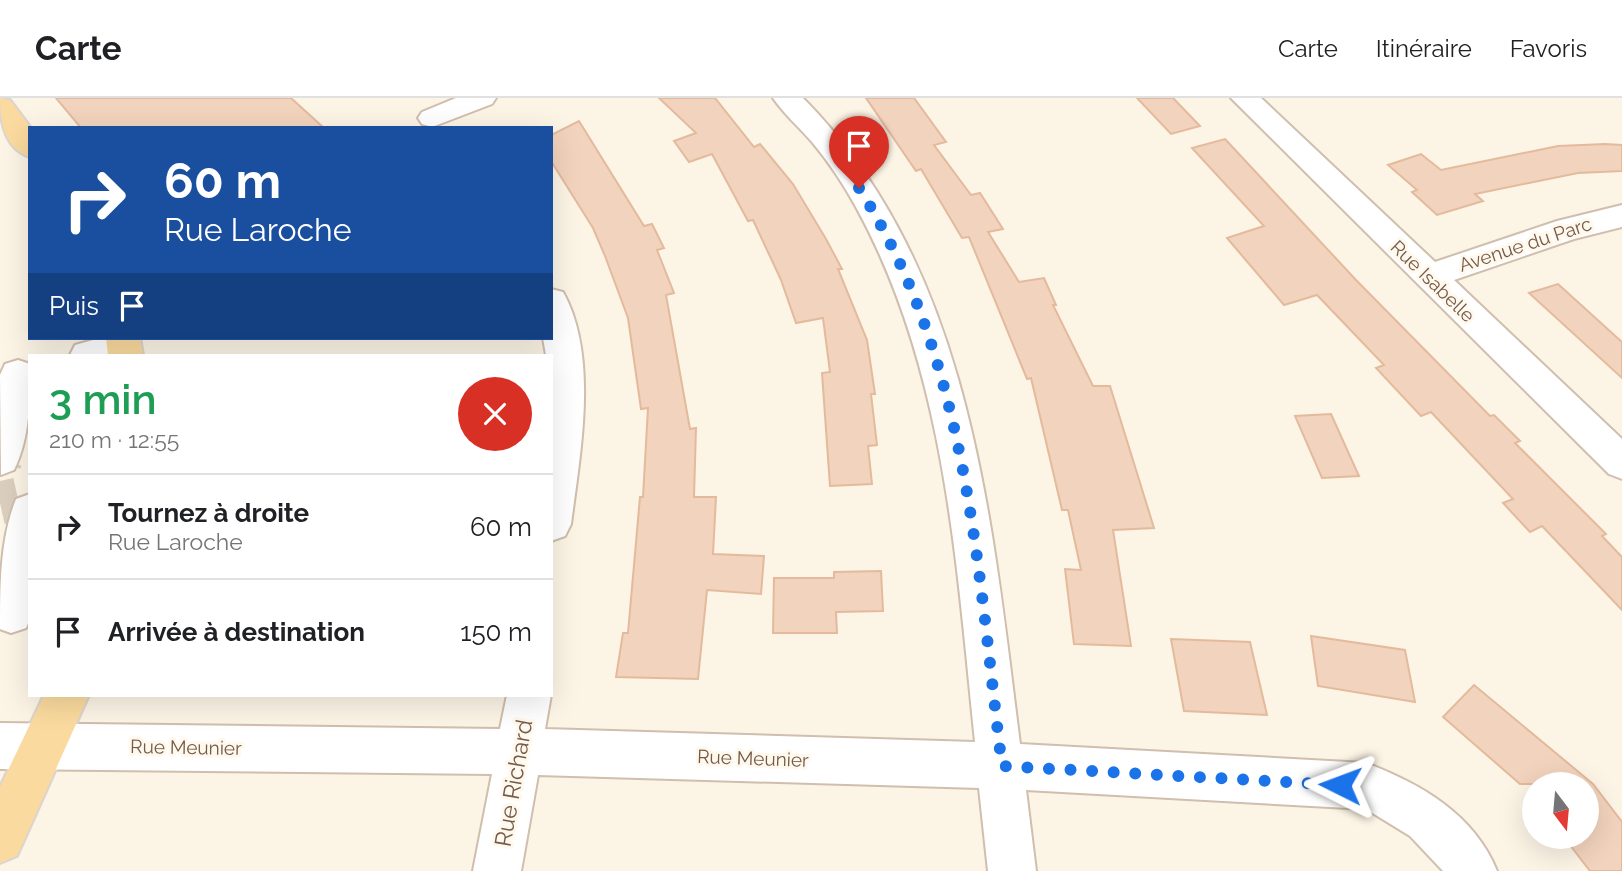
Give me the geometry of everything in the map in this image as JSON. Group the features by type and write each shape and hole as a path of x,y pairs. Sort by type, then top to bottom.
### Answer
{"main road":[{"path":"0,106 28,144"},
{"path":"0,839 21,746 65,697"}],"street":[{"path":"408,98 437,123 482,98"},
{"path":"787,98 833,148 867,201 904,272 947,390 968,498 1002,766 1012,871"},
{"name":"Rue Isabelle","path":"1245,98 1622,463"},
{"name":"Avenue du Parc","path":"1429,276 1568,229 1622,216"},
{"path":"553,309 563,351 566,385 553,505"},
{"path":"91,354 124,346"},
{"path":"1,459 16,375"},
{"path":"11,614 26,502"},
{"name":"Rue Richard","path":"497,871 529,697"},
{"name":"Rue Meunier","path":"21,746 520,751 1002,766 1366,786 1414,807 1441,832 1473,871"}],"building":[{"path":"56,98 291,98 322,126 79,126"},
{"path":"659,98 715,98 754,147 760,144 793,184 826,239 842,269 838,269 867,340 875,394 871,394 877,445 868,446 872,484 830,486 822,373 830,372 823,318 796,323 781,280 753,220 748,221 712,154 689,162 674,141 696,133"},
{"path":"866,98 914,98 946,142 934,145 971,195 980,193 1003,229 988,232 1019,282 1044,278 1056,305 1053,305 1093,386 1110,386 1154,528 1113,530 1131,646 1074,644 1065,569 1081,570 1068,510 1062,510 1031,378 1027,379 969,237 962,238 921,169 916,171"},
{"path":"1137,98 1173,98 1200,126 1171,134"},
{"path":"579,121 644,226 652,224 664,248 657,250 674,293 666,295 690,429 696,428 694,497 716,497 713,554 764,556 761,594 707,590 698,679 616,677 623,633 628,633 640,497 643,497 648,408 641,409 628,318 593,228 553,164 553,134"},
{"path":"1225,139 1356,280 1490,416 1494,415 1520,441 1515,443 1606,534 1602,536 1622,557 1622,610 1542,526 1530,532 1503,503 1513,499 1431,412 1421,416 1376,368 1384,365 1317,295 1284,305 1227,238 1264,226 1192,148"},
{"path":"1622,145 1622,171 1578,173 1475,194 1483,201 1437,215 1412,192 1417,190 1388,165 1421,154 1441,170 1558,146"},
{"path":"1558,284 1622,342 1622,378 1529,293"},
{"path":"1331,414 1359,476 1322,478 1295,416"},
{"path":"881,571 883,611 836,612 837,633 773,633 774,578 834,578 834,572"},
{"path":"1311,636 1405,650 1415,702 1318,686"},
{"path":"1171,639 1250,642 1267,715 1184,711"},
{"path":"1474,685 1579,772 1522,772 1520,784 1443,717"},
{"path":"1600,793 1622,822 1622,871 1590,871 1573,849 1600,849"}],"tunnel":[{"path":"0,503 18,499"}],"route":[{"path":"859,188 904,272 920,309 947,390 975,545 1002,766 1340,785"}]}
